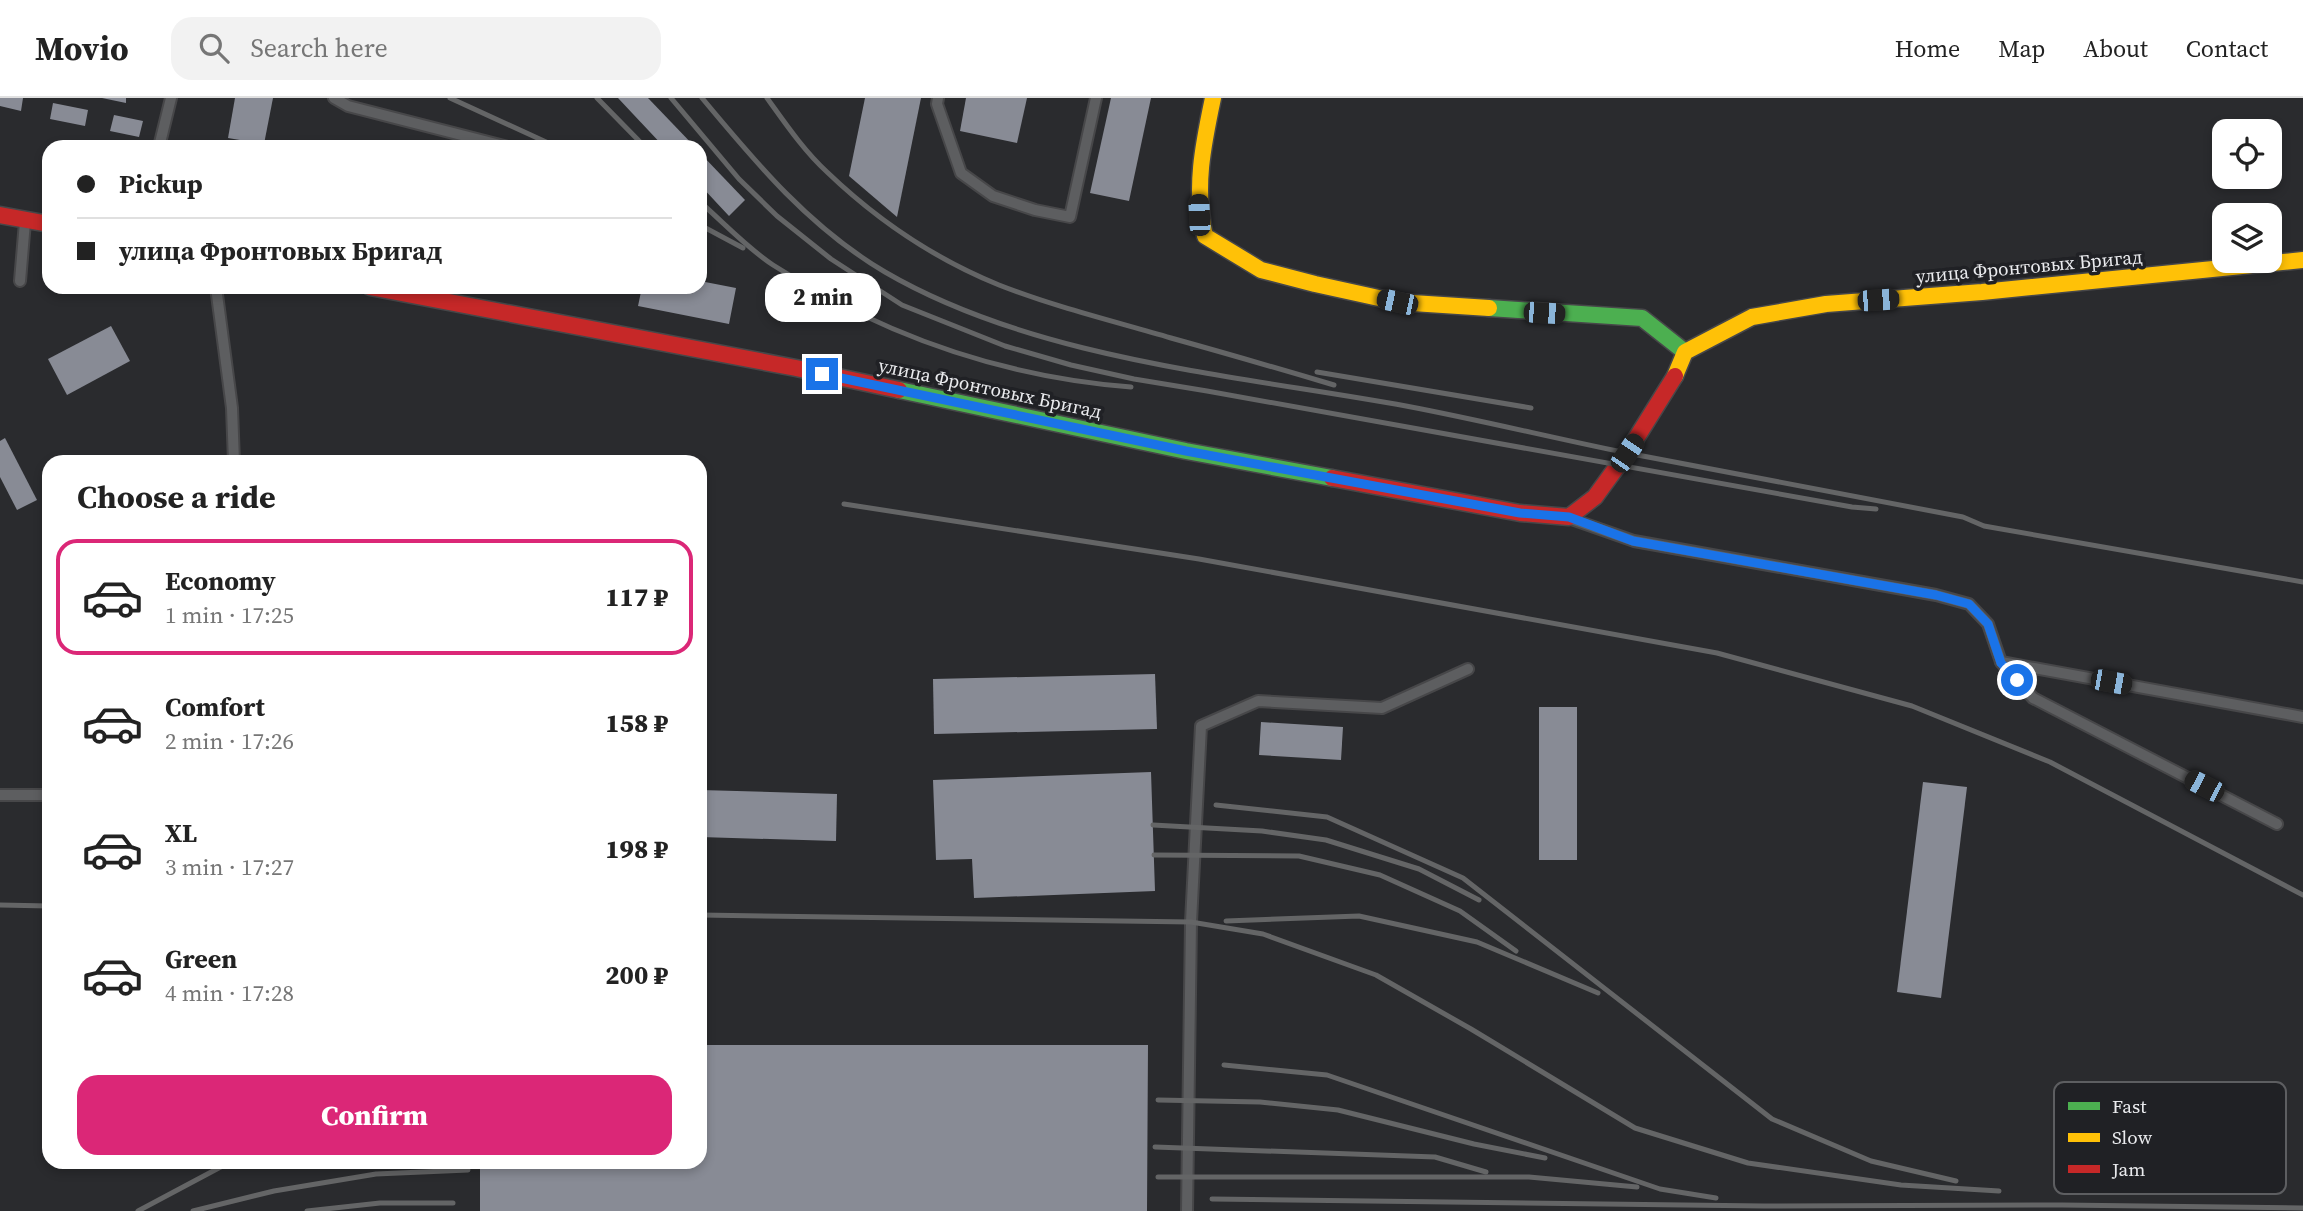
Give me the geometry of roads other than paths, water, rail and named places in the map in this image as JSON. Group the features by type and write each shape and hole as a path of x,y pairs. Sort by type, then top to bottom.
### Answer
{"main road":[{"path":"1213,98 1197,175 1199,215 1205,236 1261,270 1397,302 1642,318 1685,352 1674,378 1645,427 1595,497 1569,517"},
{"path":"0,215 42,223"},
{"name":"улица Фронтовых Бригад","path":"1685,352 1752,317 1826,304 1982,292 2303,260"},
{"name":"улица Фронтовых Бригад","path":"407,294 796,368 1186,451 1520,513 1569,517"}],"lane":[{"path":"161,140 171,98"},
{"path":"334,98 348,106 481,140"},
{"path":"938,98 937,104 961,173 993,196 1035,210 1070,217 1096,98"},
{"path":"20,281 25,220"},
{"path":"217,294 232,408 234,455"},
{"path":"1569,517 1633,541 1936,595 1969,604 1988,624 2001,663 2032,698 2277,824"},
{"path":"2001,663 2303,717"},
{"path":"1187,1211 1191,922 1200,726 1258,701 1382,708 1468,669"},
{"path":"0,795 42,795"}],"railway":[{"path":"450,98 542,140"},
{"path":"597,98 638,140"},
{"path":"671,98 706,140"},
{"path":"702,98 786,193 808,215 858,255 944,302 1006,326 1071,345 1138,360 1406,406 1627,453 1963,517 1984,526 2303,582"},
{"path":"767,98 810,155 846,189 886,222 975,275 1041,300 1334,385"},
{"path":"707,141 739,179 777,216 831,259 902,305 1005,346 1134,379 1852,507 1876,509"},
{"path":"707,208 773,265 814,290 900,332 990,362 1036,374 1131,387"},
{"path":"707,229 743,248"},
{"path":"1317,372 1531,408"},
{"path":"844,504 1199,559 1717,653 1912,706 2050,762 2303,895"},
{"path":"1216,805 1327,817 1463,878 1772,1119 1871,1161 1956,1181"},
{"path":"1153,825 1262,831 1326,840 1419,869 1479,900"},
{"path":"1154,855 1299,856 1380,875 1460,911 1516,951"},
{"path":"0,905 42,906"},
{"path":"707,915 1191,922 1263,934 1376,975 1635,1128 1748,1163 1901,1185 1999,1191"},
{"path":"1226,921 1359,916 1477,942 1598,993"},
{"path":"1224,1065 1327,1075 1660,1189 1716,1198"},
{"path":"1158,1100 1260,1102 1338,1110 1474,1144 1545,1158"},
{"path":"1155,1147 1435,1157 1486,1172"},
{"path":"138,1211 217,1169"},
{"path":"193,1211 274,1191 376,1174 468,1170"},
{"path":"1158,1177 1529,1177 1637,1187"},
{"path":"1212,1199 1764,1206 2062,1205 2303,1208"},
{"path":"307,1211 380,1203 453,1203"}]}
